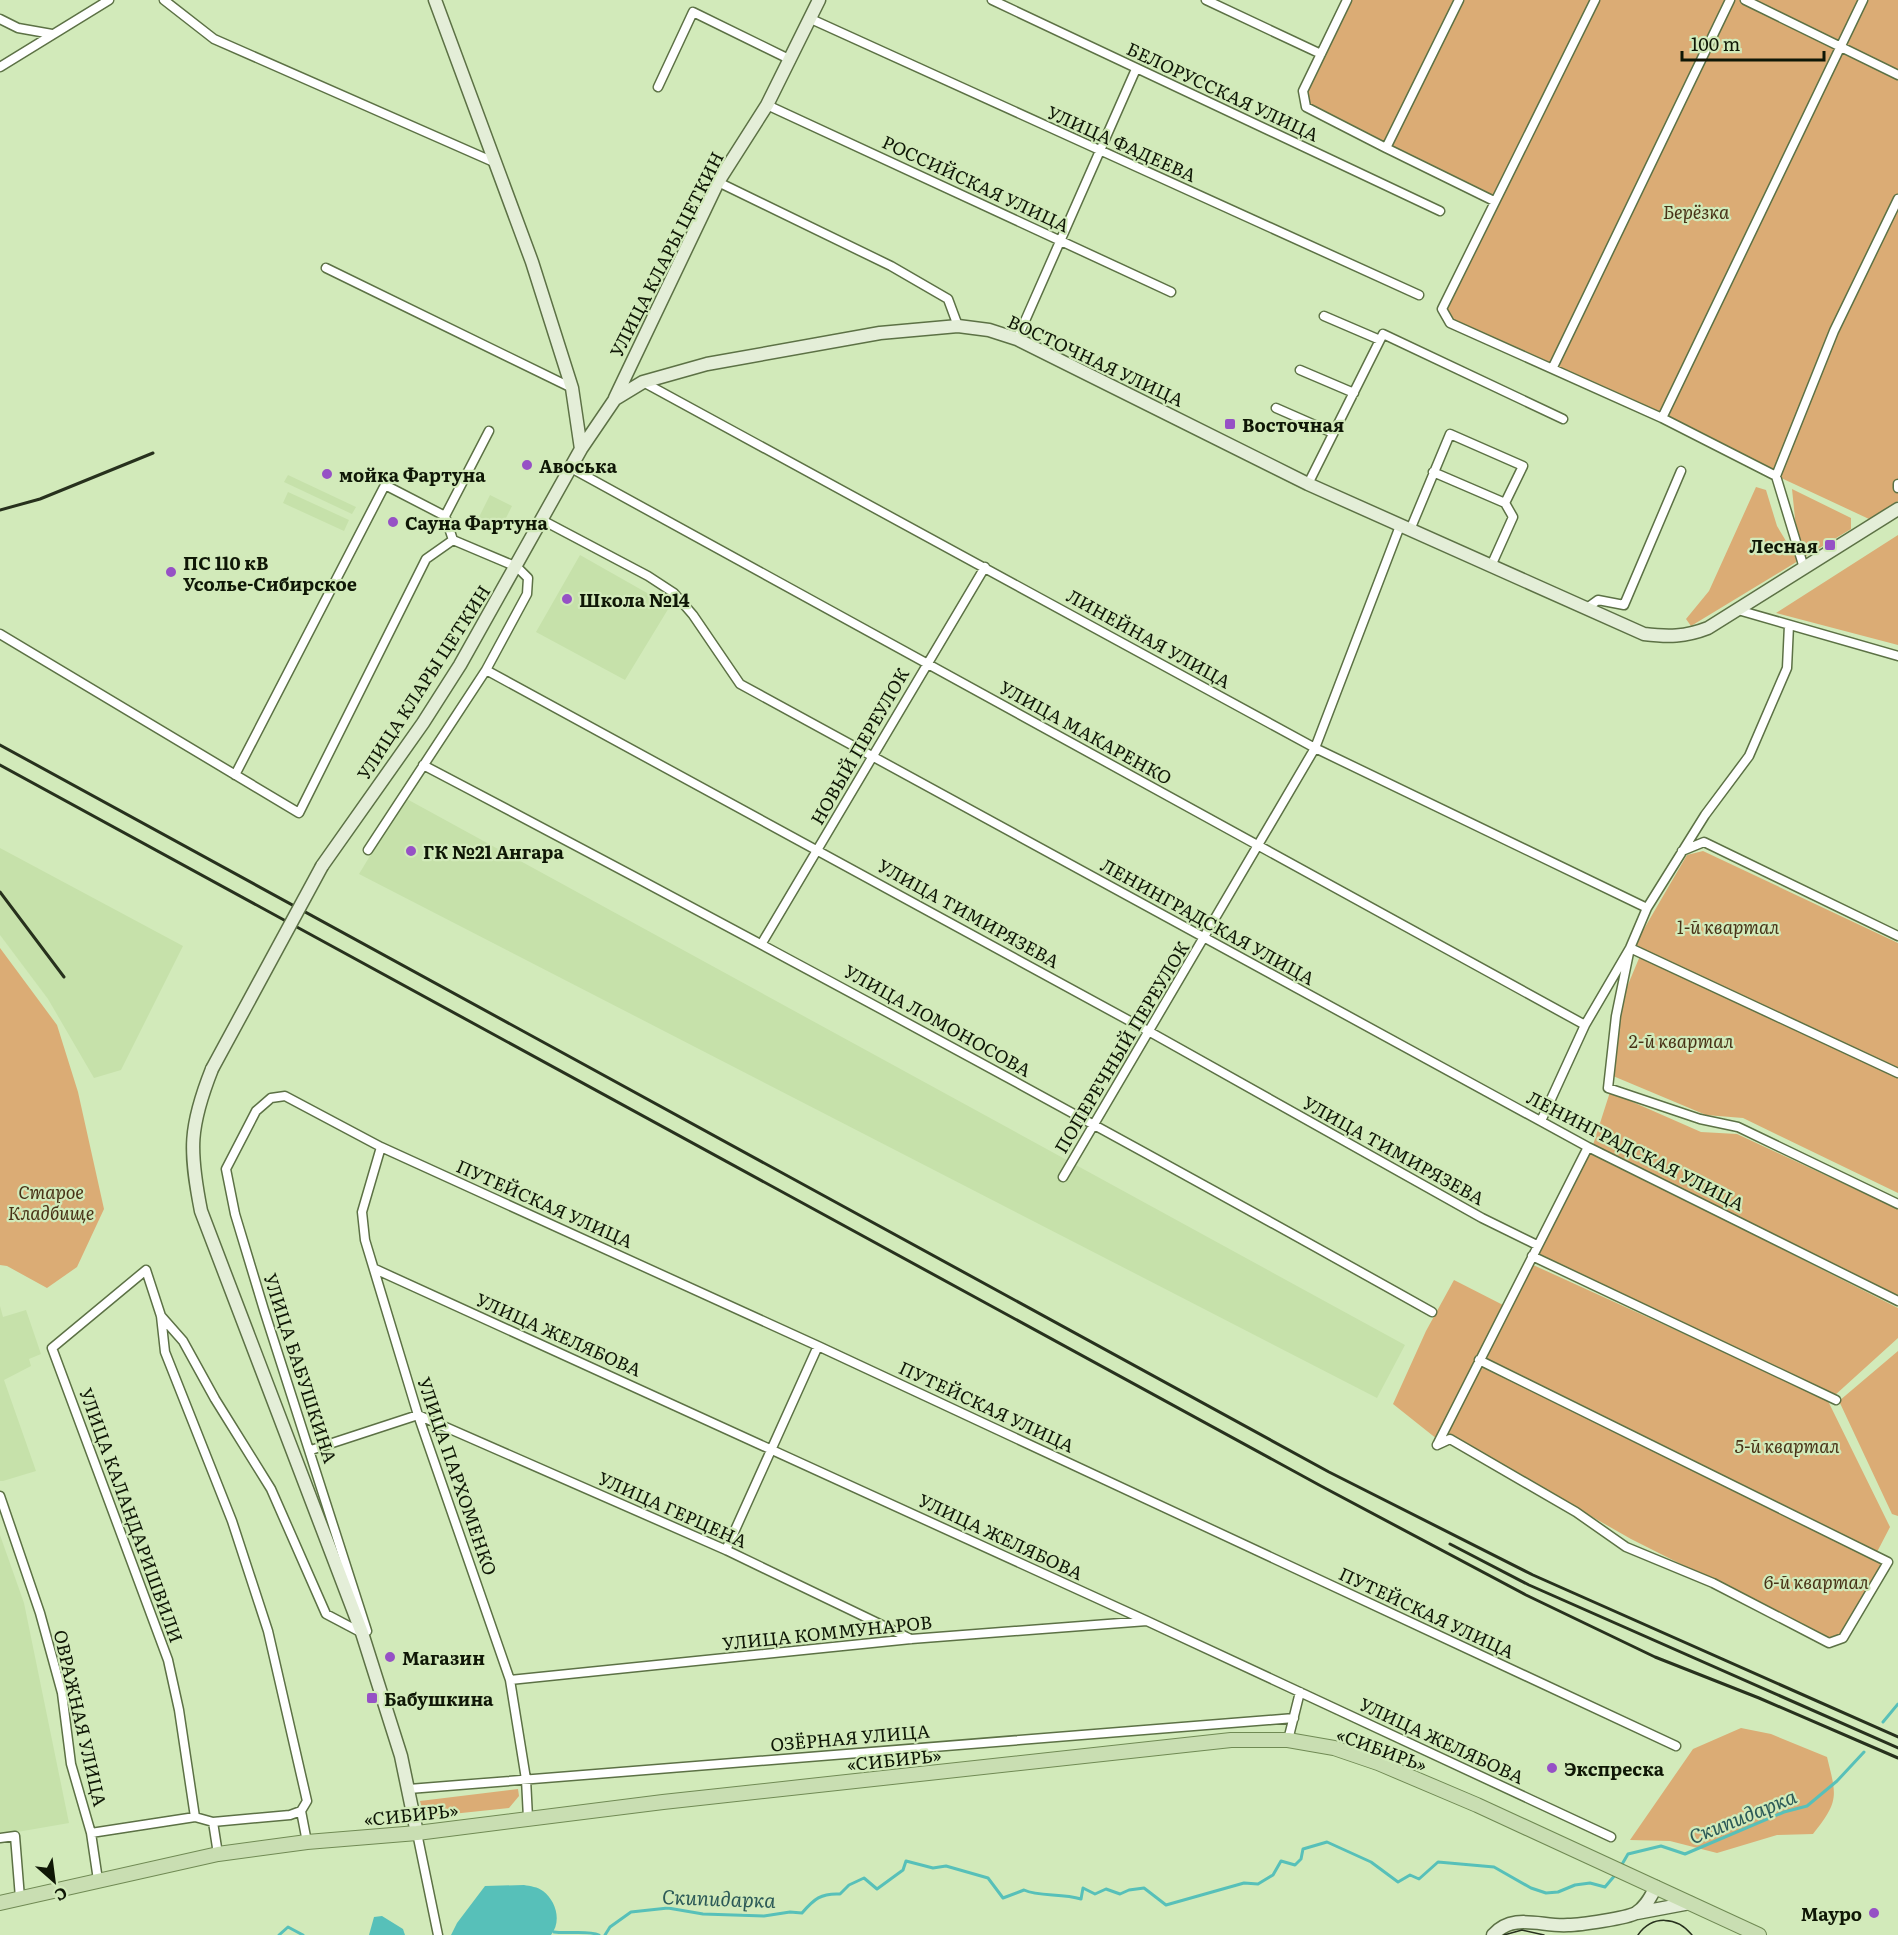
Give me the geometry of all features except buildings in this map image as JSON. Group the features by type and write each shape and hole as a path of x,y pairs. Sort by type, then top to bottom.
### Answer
{"main road":[{"name":"«СИБИРЬ»","path":"0,1902 218,1854 307,1842 417,1833 528,1818 1231,1740 1288,1740 1334,1748 1378,1762 1759,1935"}],"street":[{"path":"0,67 109,0"},
{"path":"164,0 214,39 498,163"},
{"path":"435,0 498,163 572,388 581,449"},
{"name":"УЛИЦА КЛАРЫ ЦЕТКИН","path":"615,399 718,182 791,60 819,0"},
{"name":"БЕЛОРУССКАЯ УЛИЦА","path":"992,0 1440,211"},
{"path":"1206,0 1321,54"},
{"path":"1347,0 1303,91 1306,107 1494,201"},
{"path":"1386,148 1459,0"},
{"path":"1594,0 1442,309 1450,322 1662,418 1776,476"},
{"path":"1553,367 1730,0"},
{"path":"1745,0 1898,75"},
{"path":"1662,418 1863,0"},
{"path":"658,87 693,12 791,60"},
{"path":"0,19 18,28 52,34"},
{"name":"УЛИЦА ФАДЕЕВА","path":"811,19 1099,152 1419,295"},
{"path":"1017,339 1136,69"},
{"name":"РОССИЙСКАЯ УЛИЦА","path":"766,105 1171,292"},
{"path":"718,182 891,266 948,299 958,326"},
{"path":"1804,568 1776,476 1834,331 1898,199"},
{"path":"326,268 572,388"},
{"path":"1324,316 1380,339"},
{"name":"ВОСТОЧНАЯ УЛИЦА","path":"581,449 615,399 643,382 707,364 868,335 958,326 989,330 1017,339 1308,484 1644,633 1667,637 1688,636 1738,610 1898,509"},
{"path":"1308,484 1383,334 1563,419"},
{"path":"1300,370 1354,393"},
{"name":"ЛИНЕЙНАЯ УЛИЦА","path":"643,382 1315,748 1647,908"},
{"path":"1276,408 1333,433"},
{"path":"445,516 489,432"},
{"name":"ПОПЕРЕЧНЫЙ ПЕРЕУЛОК","path":"1063,1176 1150,1032 1315,748 1405,528 1450,434 1522,466 1505,503"},
{"name":"УЛИЦА КЛАРЫ ЦЕТКИН","path":"417,1833 401,1756 362,1633 201,1211 194,1176 191,1134 201,1097 212,1069 322,866 423,723 517,567 581,449"},
{"name":"УЛИЦА МАКАРЕНКО","path":"571,468 1585,1025"},
{"path":"1587,608 1598,600 1624,604 1681,471"},
{"path":"1433,472 1505,503 1513,517 1491,566"},
{"path":"235,775 385,485 445,516 453,540 517,567 528,578 527,594 486,670 368,850"},
{"name":"ЛЕНИНГРАДСКАЯ УЛИЦА","path":"542,520 648,576 674,593 693,615 740,684 1587,1147 1898,1301"},
{"path":"0,634 299,813 426,559 453,540"},
{"name":"НОВЫЙ ПЕРЕУЛОК","path":"762,943 985,567"},
{"path":"1738,610 1898,656"},
{"path":"1541,1121 1585,1025 1630,948 1647,908 1682,851 1749,756 1787,668 1789,625"},
{"name":"УЛИЦА ТИМИРЯЗЕВА","path":"486,670 1150,1032 1482,1218 1537,1245"},
{"name":"УЛИЦА ЛОМОНОСОВА","path":"423,765 762,943 1095,1124 1432,1312"},
{"path":"1682,851 1704,842 1898,936"},
{"path":"1630,948 1898,1073"},
{"path":"1630,948 1616,1016 1608,1088 1700,1119 1738,1127 1898,1204"},
{"name":"ПУТЕЙСКАЯ УЛИЦА","path":"285,1096 381,1147 818,1346 1676,1746"},
{"name":"УЛИЦА БАБУШКИНА","path":"285,1096 271,1098 256,1111 226,1169 238,1224 367,1632 375,1672"},
{"name":"УЛИЦА ПАРХОМЕНКО","path":"381,1147 362,1212 365,1240 418,1415 510,1680 526,1779 528,1818"},
{"path":"1479,1360 1888,1562 1843,1638 1829,1643 1713,1583 1626,1547 1576,1512 1450,1439 1437,1445 1479,1360 1587,1147"},
{"path":"1532,1256 1836,1400"},
{"name":"УЛИЦА ЖЕЛЯБОВА","path":"375,1269 1147,1621 1611,1837"},
{"name":"УЛИЦА КАЛАНДАРИШВИЛИ","path":"161,1316 146,1270 52,1347 168,1660 179,1710 195,1817"},
{"path":"161,1316 183,1341 214,1399 272,1489 326,1614 362,1633"},
{"path":"91,1833 195,1817 213,1822 290,1815 301,1810 307,1801 268,1631 232,1521 165,1352 161,1316"},
{"path":"726,1550 770,1448 818,1346"},
{"path":"311,1450 418,1415"},
{"name":"УЛИЦА ГЕРЦЕНА","path":"418,1415 726,1550 911,1639"},
{"name":"ОВРАЖНАЯ УЛИЦА","path":"0,1496 40,1613 62,1693 71,1764 91,1833 98,1880"},
{"name":"УЛИЦА КОММУНАРОВ","path":"510,1680 911,1639 1147,1621"},
{"path":"1288,1740 1300,1692"},
{"name":"ОЗЁРНАЯ УЛИЦА","path":"408,1789 1294,1718"},
{"path":"301,1810 307,1842"},
{"path":"213,1822 218,1854"},
{"path":"417,1833 438,1934"},
{"path":"0,1838 15,1836 20,1898"},
{"path":"1636,1913 1646,1905 1656,1887"},
{"path":"1493,1935 1508,1923 1567,1926 1690,1903"}],"shaded area":[{"path":"288,475 356,507 352,514 284,482"},
{"path":"288,492 349,520 344,531 283,503"},
{"path":"490,495 512,506 501,528 479,517"},
{"path":"580,555 670,606 625,680 536,632"},
{"path":"405,798 1405,1345 1377,1398 359,874"},
{"path":"0,848 183,946 121,1070 94,1078 48,999 0,935"},
{"path":"0,1306 3,1317 26,1310 41,1354 29,1359 31,1366 4,1380 36,1471 3,1481 0,1481"},
{"path":"0,1535 24,1603 69,1823 0,1835"}],"green space":[{"name":"Берёзка","path":"1347,0 1898,0 1898,501 1869,519 1450,323 1442,309 1493,201 1306,107 1303,91"},
{"path":"1756,487 1766,490 1777,526 1798,561 1691,626 1686,619 1709,591"},
{"path":"1792,489 1851,518 1851,529 1803,558 1797,538"},
{"path":"1898,535 1898,645 1776,613"},
{"name":"1-й квартал","path":"1703,851 1898,943 1898,1070 1634,946 1687,855"},
{"name":"Старое Кладбище","path":"0,948 57,1025 78,1092 104,1209 77,1267 47,1288 7,1266 0,1265"},
{"name":"2-й квартал","path":"1640,956 1898,1077 1898,1193 1743,1118 1706,1115 1613,1076 1619,1006"},
{"path":"1610,1092 1701,1132 1737,1134 1898,1209 1898,1297 1593,1145"},
{"path":"1589,1151 1898,1308 1898,1338 1834,1396 1537,1255"},
{"name":"5-й квартал","path":"1531,1264 1827,1399 1890,1527 1876,1554 1485,1361"},
{"path":"1454,1280 1503,1305 1437,1439 1393,1404 1426,1331"},
{"path":"1898,1351 1898,1516 1892,1514 1839,1401"},
{"name":"6-й квартал","path":"1481,1365 1883,1564 1842,1633 1828,1638 1631,1539 1447,1434"},
{"path":"1741,1728 1771,1734 1827,1757 1833,1781 1834,1798 1828,1814 1813,1834 1777,1835 1717,1853 1670,1841 1630,1840 1693,1749"},
{"path":"518,1789 519,1796 509,1808 433,1816 422,1808 420,1801"}],"water":[{"path":"524,1885 541,1890 551,1900 557,1918 551,1935 451,1935 457,1923 485,1886"},
{"path":"382,1916 403,1929 405,1935 369,1935 374,1917"}],"waterway":[{"name":"Скипидарка","path":"1883,1722 1898,1704"},
{"name":"Скипидарка","path":"1621,1866 1628,1854 1661,1846 1685,1854 1784,1812 1807,1806 1837,1781 1864,1752"},
{"name":"Скипидарка","path":"605,1935 610,1927 631,1912 668,1908 703,1914 764,1916 790,1912 802,1913 818,1898 840,1894 849,1885 864,1878 877,1889 903,1870 906,1861 933,1868 946,1866 988,1878 1003,1898 1024,1890 1036,1894 1081,1899 1083,1888 1095,1894 1106,1889 1120,1894 1144,1888 1166,1905 1244,1883 1258,1884 1273,1875 1281,1861 1295,1865 1301,1859 1303,1849 1327,1842 1371,1862 1398,1882 1410,1875 1419,1879 1438,1862 1494,1867 1531,1888 1546,1893 1590,1883 1605,1887 1616,1874"},
{"name":"Скипидарка","path":"279,1935 288,1927 303,1935"},
{"name":"Скипидарка","path":"554,1932 599,1935"}],"tram line":[{"path":"1638,1935 1650,1924 1665,1920 1679,1924 1692,1935"},
{"path":"1504,1935 1522,1930 1544,1935"}],"railway":[{"path":"0,510 40,499 153,453"},
{"path":"0,745 1329,1472 1533,1575 1898,1737"},
{"path":"0,765 1321,1486 1526,1595 1655,1657 1759,1698 1898,1758"},
{"path":"0,892 64,977"},
{"path":"1450,1544 1529,1585 1898,1748"}],"place":[{"name":"Восточная","path":"1230,424"},
{"name":"Авоська","path":"527,465"},
{"name":"мойка Фартуна","path":"327,474"},
{"name":"Сауна Фартуна","path":"393,522"},
{"name":"Лесная","path":"1830,545"},
{"name":"ПС 110 кВ Усолье-Сибирское","path":"171,572"},
{"name":"Школа №14","path":"567,599"},
{"name":"ГК №21 Ангара","path":"411,851"},
{"name":"Магазин","path":"390,1657"},
{"name":"Бабушкина","path":"372,1698"},
{"name":"Экспреска","path":"1552,1768"},
{"name":"Мауро","path":"1874,1913"}]}
